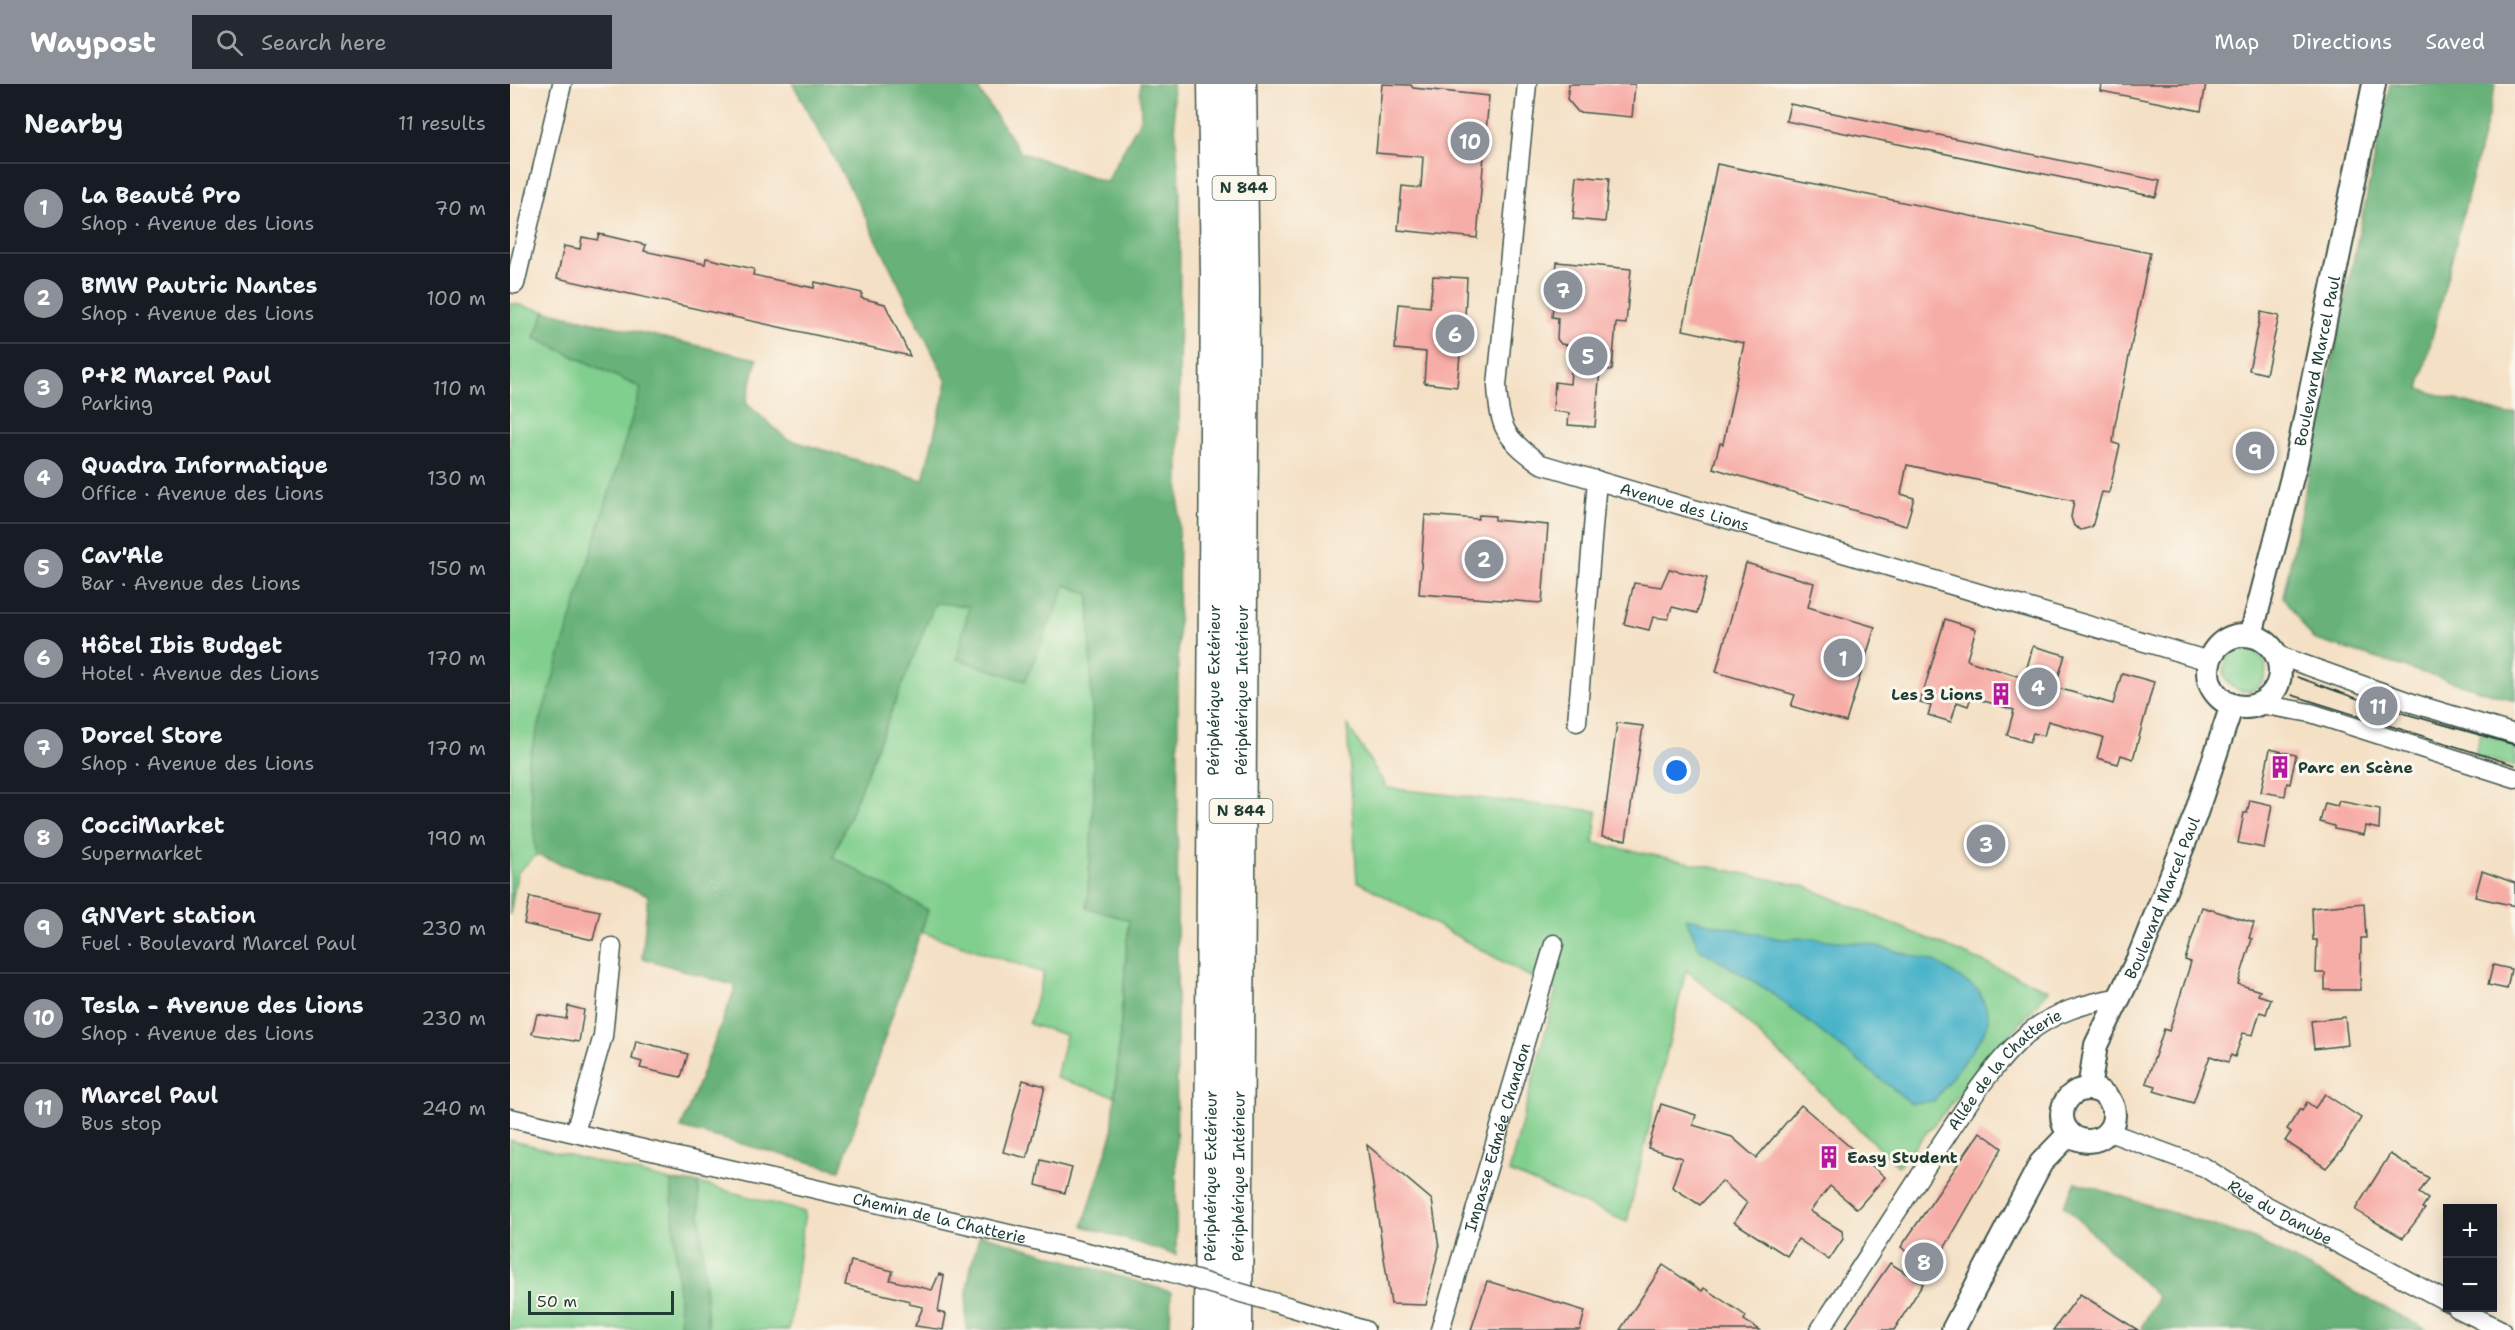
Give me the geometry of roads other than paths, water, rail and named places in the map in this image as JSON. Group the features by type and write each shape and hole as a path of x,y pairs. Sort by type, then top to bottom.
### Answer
{"highway":[{"name":"Périphérique Intérieur","path":"1237,1330 1244,258 1241,84"},
{"name":"Périphérique Extérieur","path":"1209,1330 1216,277 1211,88"}],"street":[{"path":"515,284 562,84"},
{"name":"Avenue des Lions","path":"1527,84 1497,385 1499,416 1515,445 1542,464 2209,661"},
{"name":"Boulevard Marcel Paul","path":"2252,635 2296,462 2374,84"},
{"path":"1576,722 1597,480"},
{"path":"2259,704 2272,694 2278,683 2281,672 2277,655 2267,642 2252,635 2240,635 2227,639 2215,649 2209,661 2208,676 2213,689 2232,705 2246,707 2259,704 2311,713 2515,778"},
{"path":"2277,655 2415,704 2515,735"},
{"name":"Boulevard Marcel Paul","path":"2089,1089 2096,1046 2138,959 2195,816 2232,705"},
{"name":"Impasse Edmée Chandon","path":"1440,1330 1554,944"},
{"path":"575,1132 603,1036 612,948"},
{"name":"Allée de la Chatterie","path":"1820,1330 1953,1127 2006,1055 2029,1033 2053,1018 2085,1004 2120,997"},
{"path":"2089,1089 2101,1092 2109,1099 2114,1110 2114,1121 2109,1132 2101,1139 2089,1142 2078,1140 2069,1134 2063,1125 2064,1104 2079,1090 2089,1089"},
{"name":"Chemin de la Chatterie","path":"510,1118 1155,1268 1365,1330"},
{"name":"Rue du Danube","path":"2109,1132 2204,1167 2254,1199 2443,1299"},
{"path":"1953,1330 2041,1163 2069,1134"},
{"path":"2465,1312 2501,1330"}],"water":[{"path":"1686,918 1781,939 1805,938 1869,944 1936,962 1979,991 1987,1010 1988,1023 1981,1038 1934,1101 1911,1103 1768,990 1699,948"}],"tram line":[{"path":"2297,677 2378,706 2515,745"},
{"path":"2292,695 2515,765"}],"place":[{"name":"Tesla - Avenue des Lions","path":"1470,141"},
{"name":"Dorcel Store","path":"1563,290"},
{"name":"Hôtel Ibis Budget","path":"1455,334"},
{"name":"Cav'Ale","path":"1588,356"},
{"name":"GNVert station","path":"2255,451"},
{"name":"BMW Pautric Nantes","path":"1484,559"},
{"name":"La Beauté Pro","path":"1843,658"},
{"name":"Quadra Informatique","path":"2038,687"},
{"name":"Les 3 Lions","path":"2001,694"},
{"name":"Marcel Paul","path":"2378,706"},
{"name":"Parc en Scène","path":"2280,767"},
{"name":"P+R Marcel Paul","path":"1986,844"},
{"name":"Easy Student","path":"1829,1157"},
{"name":"CocciMarket","path":"1924,1262"}]}
